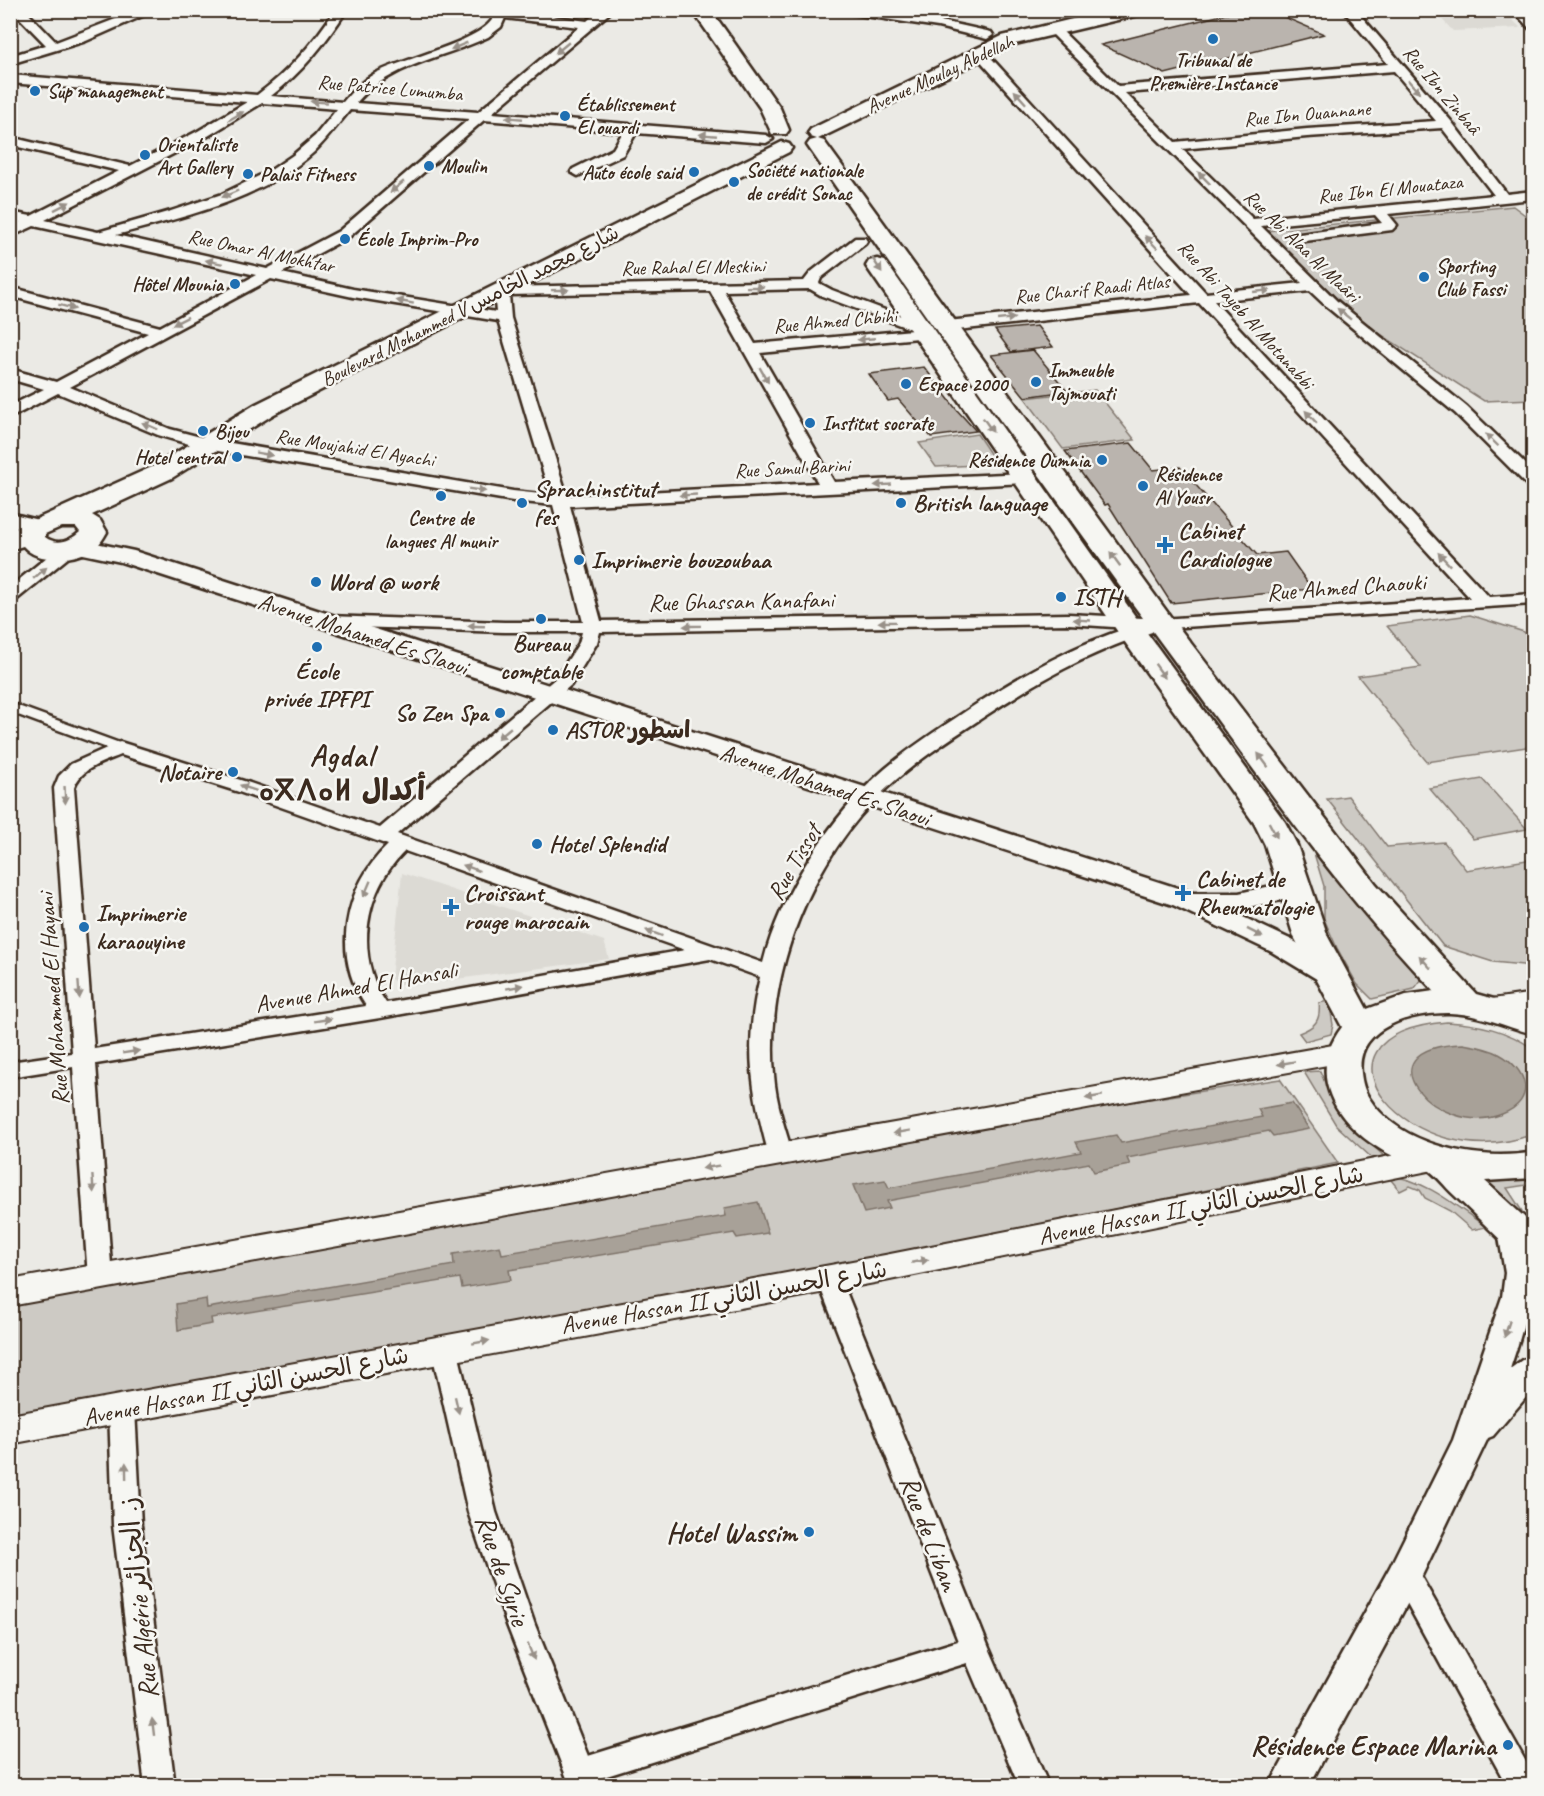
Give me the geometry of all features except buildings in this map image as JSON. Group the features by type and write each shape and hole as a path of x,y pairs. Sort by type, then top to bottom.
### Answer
{"main road":[{"path":"701,10 931,329 1139,626 1269,822 1281,845 1311,937 1330,975 1352,1041"},
{"path":"718,10 860,241 931,329 1025,478 1139,626 1310,823 1426,963 1478,1006 1533,1023"},
{"name":"Avenue Moulay Abdellah","path":"795,138 984,44 1091,10"},
{"name":"Avenue Moulay Abdellah","path":"984,44 1136,10"},
{"name":"Boulevard Mohammed V شارع محمد الخامس","path":"54,535 122,515 163,472 266,409 462,311 795,138"},
{"path":"10,554 54,535"},
{"path":"1533,1003 1478,1006 1424,1003 1405,1007 1373,1020 1352,1041 1342,1063 1343,1082 1347,1093 1360,1113 1392,1140 1438,1160 1482,1168 1533,1165"},
{"path":"10,1293 781,1155 1352,1041"},
{"path":"1438,1160 1524,1240"},
{"name":"Avenue Hassan II شارع الحسن الثاني","path":"10,1430 444,1348 829,1279 1438,1160"}],"street":[{"path":"18,10 54,48"},
{"path":"13,60 54,48 150,10"},
{"path":"10,233 220,126 264,98 300,67 318,46 341,10"},
{"path":"472,10 590,25"},
{"path":"10,413 344,234 392,190 607,10"},
{"path":"852,10 938,23 984,44"},
{"name":"Rue Ibn Zinbaâ","path":"1349,10 1446,124 1503,197"},
{"path":"1519,10 1533,26"},
{"path":"95,236 203,205 271,174 297,159 317,143 346,104 379,77 484,34 497,24 502,12"},
{"path":"938,23 953,15"},
{"name":"Rue Abi Alaa Al Maâri","path":"1052,28 1313,286 1461,410 1533,482"},
{"name":"Rue Abi Tayeb Al Motanabbi","path":"984,44 1143,234 1204,297 1484,602"},
{"path":"1115,90 1397,67"},
{"name":"Rue Patrice Lumumba","path":"10,79 632,128 795,138"},
{"name":"Rue Ibn Ouannane","path":"1172,146 1307,133 1446,124"},
{"path":"578,172 618,152 632,128"},
{"path":"10,141 131,170"},
{"name":"Rue Ibn El Mouataza","path":"1250,223 1533,195"},
{"path":"1297,238 1387,227 1390,225 1378,210"},
{"name":"Rue Omar Al Mokhtar","path":"10,216 353,293 504,318"},
{"path":"813,285 811,280 816,275 860,241"},
{"name":"Rue Rahal El Meskini","path":"501,291 813,285 827,293 931,329"},
{"name":"Rue Charif Raadi Atlas","path":"931,329 1313,286"},
{"path":"715,288 829,488"},
{"path":"10,291 159,332"},
{"path":"380,1011 364,984 356,945 362,900 371,879 387,856 392,839 564,681 588,643 592,627 560,501 504,318 501,291"},
{"name":"Rue Ahmed Chbihi","path":"750,350 931,329"},
{"name":"Rue Moujahid El Ayachi","path":"10,374 59,388 164,432 206,444 513,496 560,501"},
{"name":"Rue Samul Barini","path":"560,501 1025,478"},
{"name":"Avenue Mohamed Es Slaoui","path":"54,535 126,556 1183,899 1282,946 1330,975"},
{"name":"Boulevard Mohammed V شارع محمد الخامس","path":"10,596 54,535"},
{"name":"Rue Ahmed Chaouki","path":"1139,626 1533,599"},
{"name":"Rue Ghassan Kanafani","path":"321,621 504,627 592,627 1069,619 1139,626"},
{"name":"Rue Tissot","path":"781,1155 767,1104 762,1066 770,973 797,901 833,840 866,798 917,755 1057,663 1139,626"},
{"path":"10,707 120,748 243,786 770,973"},
{"name":"Rue Mohammed El Hayani","path":"100,1278 65,782 75,770 120,748"},
{"name":"Avenue Mohamed Es Slaoui","path":"1183,899 1239,901 1294,890"},
{"name":"Avenue Ahmed El Hansali","path":"10,1070 380,1011 710,953"},
{"path":"1288,1785 1405,1574 1470,1440 1518,1297 1524,1240"},
{"name":"Rue de Liban","path":"829,1279 975,1648 1034,1785"},
{"name":"Rue de Syrie","path":"444,1348 482,1512 521,1625 582,1779"},
{"path":"1470,1440 1520,1380 1533,1369"},
{"name":"Rue Algérie ز. الجزائر","path":"122,1409 127,1525 160,1785"},
{"path":"1405,1574 1523,1785"},
{"path":"582,1779 975,1648"}],"shaded area":[{"path":"1434,11 1503,11 1521,28 1453,31"},
{"name":"Sporting Club Fassi","path":"1513,206 1533,221 1533,399 1484,401 1363,323 1266,231"},
{"path":"1095,390 1135,440 1063,449 1025,398"},
{"path":"977,434 997,464 936,467 919,443"},
{"path":"1470,615 1524,632 1533,642 1533,746 1427,762 1358,676 1421,667 1387,626"},
{"path":"1482,779 1527,829 1473,839 1429,788"},
{"path":"1348,796 1387,847 1444,842 1466,870 1533,859 1533,966 1493,962 1443,946 1327,799"},
{"path":"1313,850 1322,856 1421,980 1414,989 1372,999 1357,984 1324,919 1324,886"},
{"name":"Croissant rouge marocain","path":"402,873 604,941 609,959 400,985 391,979"},
{"path":"1329,1001 1333,1025 1331,1034 1305,1041 1299,1033 1309,1028 1318,1019 1319,1003"},
{"path":"1447,1022 1492,1029 1513,1037 1533,1049 1533,1134 1488,1143 1447,1138 1411,1123 1385,1101 1373,1076 1376,1052 1400,1033"},
{"path":"1463,1044 1495,1052 1509,1060 1522,1076 1524,1093 1521,1101 1502,1114 1478,1119 1454,1114 1433,1104 1418,1090 1411,1074 1415,1060 1431,1049"},
{"path":"1320,1071 1346,1118 1384,1156 1372,1158 1336,1125 1304,1072"},
{"path":"1280,1079 1338,1163 380,1361 11,1430 11,1298 833,1148"},
{"path":"1292,1103 1309,1129 1273,1136 1269,1131 1127,1158 1130,1165 1094,1172 1089,1163 887,1201 890,1208 864,1213 853,1185 885,1180 889,1188 1081,1152 1076,1142 1116,1135 1121,1143 1262,1117 1258,1109"},
{"path":"1387,1175 1416,1182 1428,1188 1486,1227 1472,1230 1450,1211 1425,1198 1420,1190 1410,1186 1400,1191"},
{"path":"1533,1178 1533,1184 1507,1188 1522,1211 1516,1213 1479,1181"},
{"path":"758,1202 768,1233 737,1238 734,1233 509,1270 511,1280 462,1288 460,1278 211,1318 212,1324 178,1330 176,1304 206,1299 207,1308 454,1265 453,1254 500,1246 502,1254 726,1216 724,1208"}],"place":[{"name":"Tribunal de Première Instance","path":"1213,39"},
{"name":"Sup management","path":"35,91"},
{"name":"Établissement El ouardi","path":"565,116"},
{"name":"Orientaliste Art Gallery","path":"145,155"},
{"name":"Moulin","path":"429,166"},
{"name":"Auto école said","path":"694,172"},
{"name":"Palais Fitness","path":"248,174"},
{"name":"Société nationale de crédit Sonac","path":"734,182"},
{"name":"École Imprim-Pro","path":"345,239"},
{"name":"Sporting Club Fassi","path":"1424,277"},
{"name":"Hôtel Mounia","path":"235,284"},
{"name":"Immeuble Tajmouati","path":"1036,382"},
{"name":"Espace 2000","path":"906,384"},
{"name":"Institut socrate","path":"810,423"},
{"name":"Bijou","path":"203,431"},
{"name":"Hotel central","path":"237,457"},
{"name":"Résidence Oumnia","path":"1102,460"},
{"name":"Résidence Al Yousr","path":"1143,486"},
{"name":"Centre de langues Al munir","path":"441,496"},
{"name":"Sprachinstitut fes","path":"522,503"},
{"name":"British language","path":"901,503"},
{"name":"Cabinet Cardiologue","path":"1165,545"},
{"name":"Imprimerie bouzoubaa","path":"579,560"},
{"name":"Word @ work","path":"316,582"},
{"name":"ISTH","path":"1061,597"},
{"name":"Bureau comptable","path":"541,619"},
{"name":"École privée IPFPI","path":"317,647"},
{"name":"So Zen Spa","path":"500,713"},
{"name":"ASTOR اسطور","path":"553,730"},
{"name":"Notaire","path":"233,772"},
{"name":"Hotel Splendid","path":"537,844"},
{"name":"Cabinet de Rheumatologie","path":"1183,893"},
{"name":"Croissant rouge marocain","path":"451,907"},
{"name":"Imprimerie karaouyine","path":"84,927"},
{"name":"Hotel Wassim","path":"809,1532"},
{"name":"Résidence Espace Marina","path":"1508,1745"}],"district":[{"name":"Agdal ⴰⴳⴷⴰⵍ أكدال","path":"342,773"}]}
